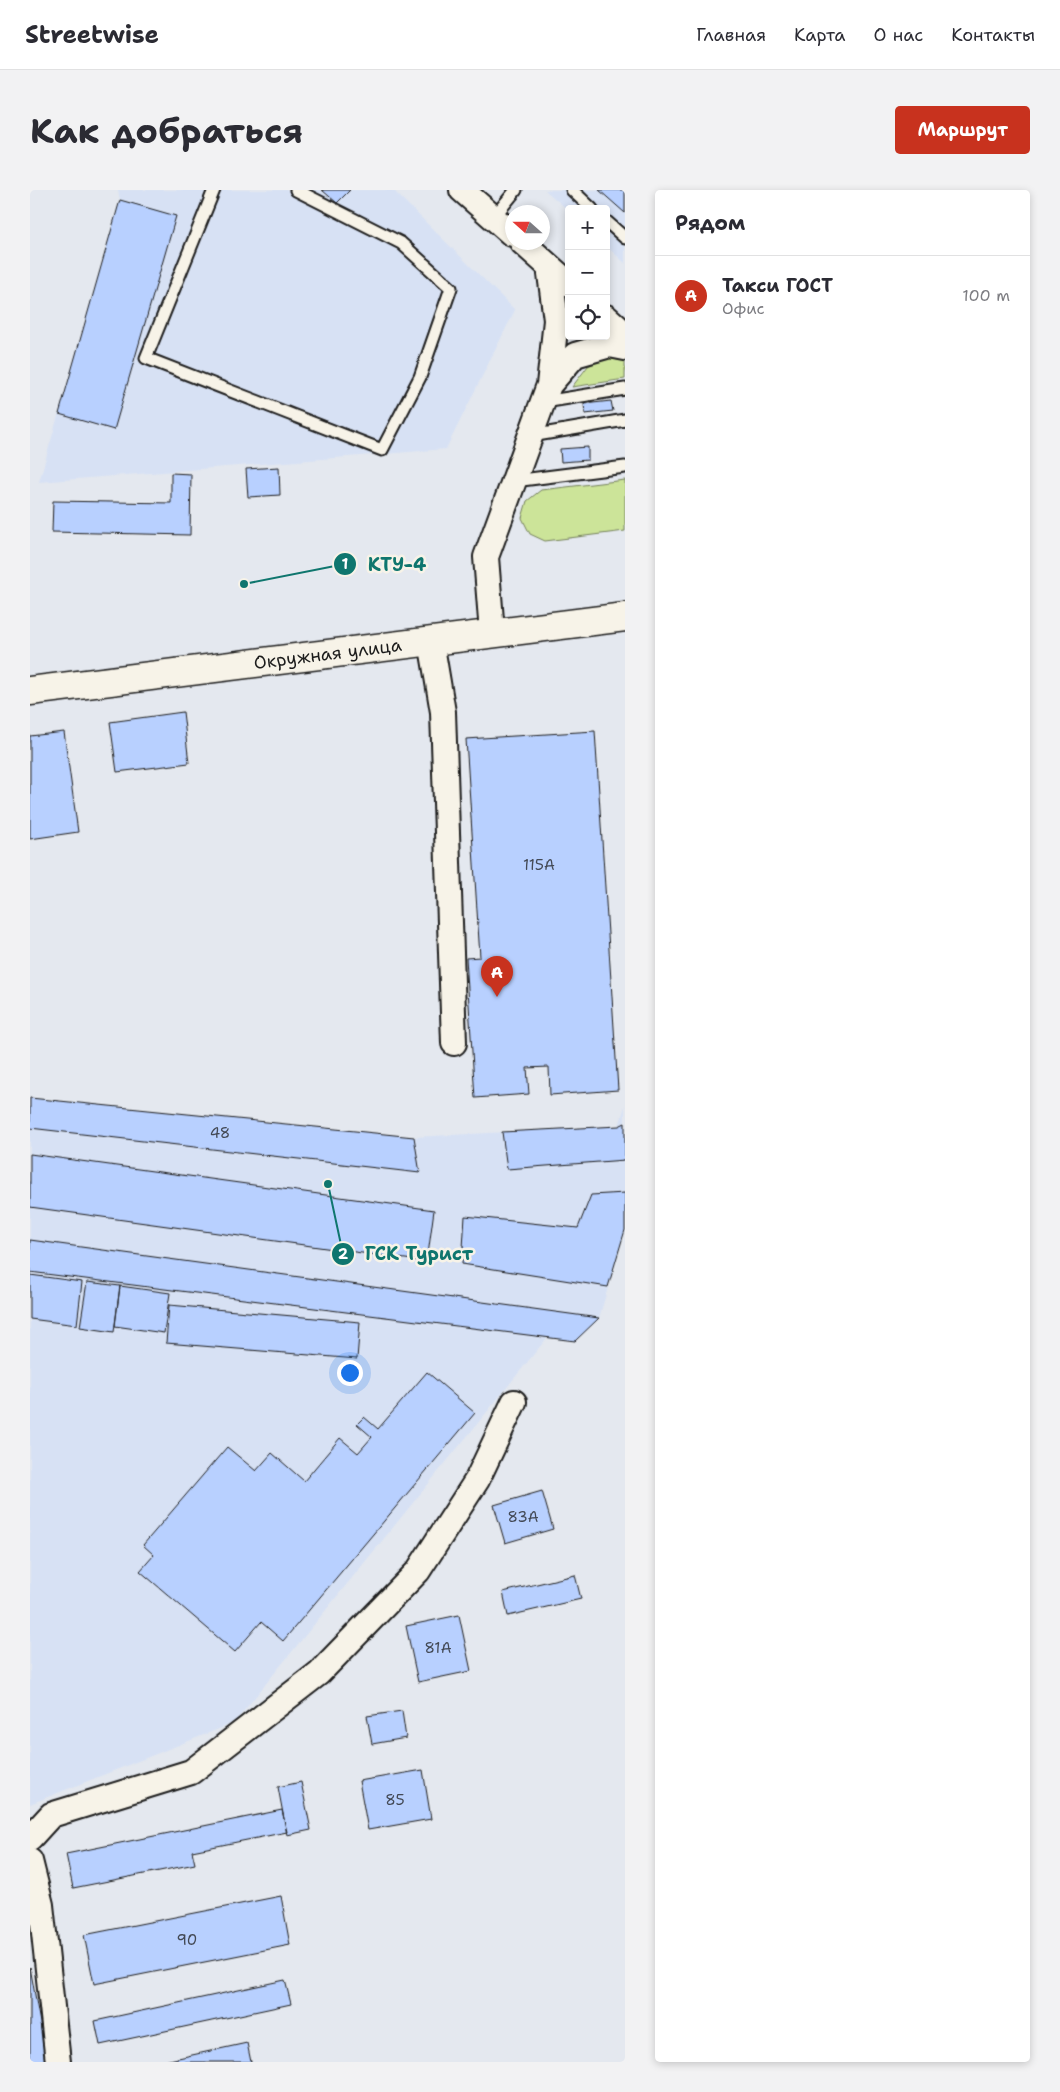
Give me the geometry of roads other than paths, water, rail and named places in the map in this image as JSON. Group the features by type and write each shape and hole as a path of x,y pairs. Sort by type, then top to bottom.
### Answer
{"main road":[{"name":"Окружная улица","path":"30,691 625,618"}],"street":[{"path":"462,190 505,227"},
{"path":"531,250 565,280"},
{"path":"492,633 486,557 547,393 556,320 549,266"},
{"path":"610,321 625,334"},
{"path":"547,393 575,355 610,345 625,348"},
{"path":"432,641 443,712 454,1043"},
{"path":"30,1838 51,1815 191,1772 318,1673 418,1571 477,1480 514,1402"},
{"path":"30,1861 41,1905 58,2062"}],"lane":[{"path":"214,190 146,358 382,450 420,377 451,288 401,243 296,190"},
{"path":"494,217 516,190"},
{"path":"572,190 588,205"},
{"path":"610,225 625,238"},
{"path":"547,393 625,389"},
{"path":"531,436 625,420"},
{"path":"514,482 625,467"}],"place":[{"name":"КТУ-4","path":"244,584"},
{"name":"Такси ГОСТ","path":"497,997"},
{"name":"ГСК Турист","path":"328,1184"}]}
